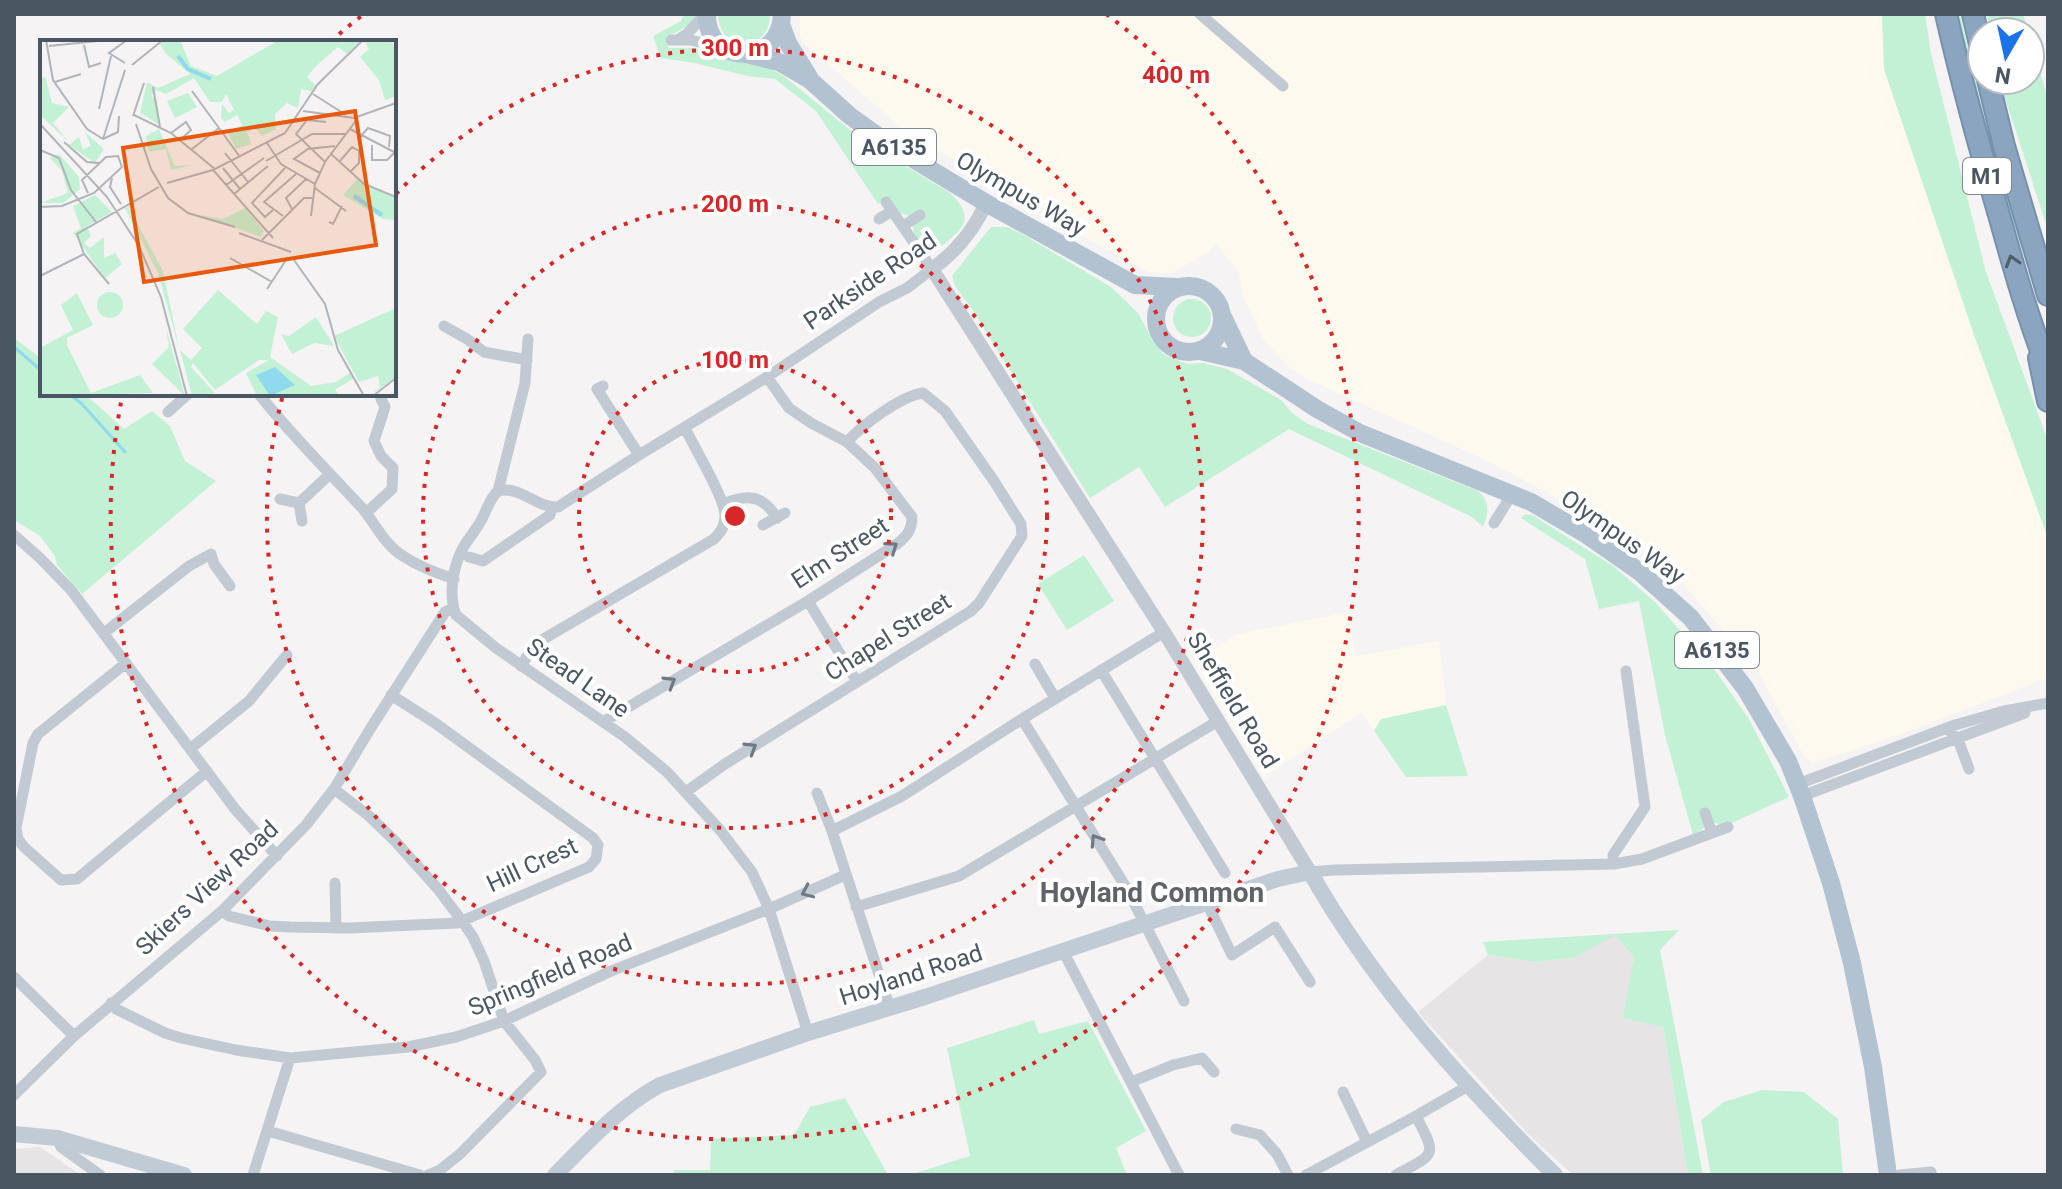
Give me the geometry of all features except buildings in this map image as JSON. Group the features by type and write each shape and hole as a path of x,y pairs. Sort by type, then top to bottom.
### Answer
{"highway":[{"name":"M1","path":"1946,14 1986,173 2035,336 2048,369"},
{"name":"M1","path":"1992,96 2048,295"},
{"name":"M1","path":"2035,336 2048,401"}],"main road":[{"path":"706,14 710,31 722,47"},
{"name":"Olympus Way","path":"746,54 758,52 769,45 777,36 782,19"},
{"name":"Olympus Way","path":"782,19 788,43 810,80"},
{"name":"Olympus Way","path":"722,47 734,53 779,62 810,80 850,116 895,148 986,203 1135,285 1187,285 1207,290 1221,307 1244,361"},
{"name":"Olympus Way","path":"1135,285 1159,335 1177,350 1200,351 1244,361 1360,433 1531,502 1587,535 1640,572 1691,618 1752,698 1788,761 1800,790 1831,883 1852,963 1873,1067 1888,1175"},
{"path":"1156,324 1160,301 1177,287"},
{"path":"1200,351 1217,337 1223,317"},
{"name":"Hoyland Road","path":"555,1175 611,1119 639,1096 660,1085 808,1033 1278,879 1310,872"},
{"name":"Sheffield Road","path":"1310,872 1328,903 1404,1011 1468,1086 1555,1175"},
{"path":"14,1134 57,1138 184,1175"}],"street":[{"path":"706,14 675,40 722,47"},
{"path":"1200,14 1283,86"},
{"name":"Parkside Road","path":"469,557 483,561 550,515 552,508 767,377 879,302 907,288 949,257 968,236 986,203"},
{"name":"Sheffield Road","path":"879,219 889,206 932,269 1164,632 1310,872"},
{"path":"903,226 920,215"},
{"path":"444,326 484,352 527,360"},
{"path":"453,608 454,579 462,549 498,491 525,383 528,339"},
{"name":"Elm Street","path":"603,722 808,601 897,544 912,527 912,517 875,468 847,442 789,408 767,377"},
{"path":"603,386 597,389 639,455"},
{"name":"Chapel Street","path":"687,791 725,764 971,611 1022,536 1021,524 994,481 945,411 923,393 901,400 847,442"},
{"path":"168,412 186,396"},
{"path":"261,396 400,555 454,579"},
{"path":"366,513 392,489 393,468 381,456 374,441 385,407 381,399"},
{"path":"521,666 535,644 714,539 724,526 723,504 685,428"},
{"path":"299,503 330,474"},
{"path":"498,491 512,490 552,508"},
{"path":"1494,523 1512,494"},
{"path":"280,499 299,503"},
{"path":"723,504 735,499 764,501 781,515 763,525"},
{"path":"299,503 302,521"},
{"path":"16,540 71,590 235,809 277,856"},
{"path":"104,633 189,566 211,554 214,564 230,586"},
{"path":"808,601 857,682"},
{"name":"Stead Lane","path":"453,608 461,621 603,722 687,791 752,872 769,909 808,1033"},
{"name":"Skiers View Road","path":"14,1095 111,1003 222,911 306,825 334,789 445,612 453,608"},
{"path":"832,831 902,796 1164,632"},
{"path":"190,749 249,701 287,655"},
{"path":"126,663 38,734 33,743 16,828 18,839 61,880 77,879 207,771"},
{"path":"1035,664 1055,698"},
{"path":"1101,670 1225,873"},
{"path":"1614,864 1613,855 1645,807 1626,671"},
{"name":"Hill Crest","path":"222,911 229,916 270,926 336,928 457,923 589,867 596,859 598,845 593,838 391,695"},
{"path":"1800,790 1989,714 2048,704"},
{"path":"1800,790 2048,704"},
{"path":"1022,719 1127,889 1184,1001"},
{"path":"856,907 959,876 1218,721"},
{"path":"1934,734 1946,733 1957,737 1969,769"},
{"path":"334,789 395,841 462,921 484,961 504,1021 541,1072 460,1154 440,1170 428,1175"},
{"path":"817,793 890,1008"},
{"path":"1705,813 1712,833"},
{"path":"1310,872 1614,864 1642,859 1728,827"},
{"name":"Springfield Road","path":"111,1003 116,1009 165,1033 236,1050 290,1058 408,1047 456,1037 504,1021 611,971 769,909 845,875"},
{"path":"335,883 336,928"},
{"path":"1207,903 1232,955 1275,927 1310,982"},
{"path":"1063,951 1179,1175"},
{"path":"14,977 74,1036"},
{"path":"253,1175 290,1058"},
{"path":"1131,1082 1173,1065 1202,1058 1214,1072"},
{"path":"1306,1175 1468,1086"},
{"path":"1343,1092 1367,1142"},
{"path":"1396,1175 1425,1158 1430,1150 1428,1136 1416,1116"},
{"path":"1236,1129 1260,1135 1277,1154 1288,1175"},
{"path":"268,1131 420,1175"},
{"path":"57,1138 61,1147 100,1175"},
{"path":"1900,1175 1931,1172"}],"shaded area":[{"path":"800,14 1882,14 1884,69 2048,538 2048,678 1893,737 1812,763 1804,756 1757,670 1660,557 1622,533 1490,462 1307,379 1290,368 1264,341 1243,296 1239,273 1216,243 1208,252 1171,274 1148,272 1079,234 1070,223 908,134 805,44 800,37"},
{"path":"1348,612 1356,656 1439,641 1446,705 1382,719 1374,731 1362,713 1263,777 1193,662 1237,634"},
{"path":"1614,934 1635,957 1624,1017 1663,1027 1688,1175 1573,1175 1528,1134 1418,1012 1488,955 1537,962 1576,957"},
{"path":"40,1147 81,1175 14,1175 14,1149"}],"green space":[{"path":"684,14 697,14 684,28 666,36 669,48 695,48 724,58 774,66 773,70 861,139 950,193 963,210 965,218 959,230 937,250 926,247 920,238 917,240 910,216 900,213 888,198 878,204 816,111 775,79 661,58 653,36 681,21"},
{"path":"718,14 770,14 768,27 762,36 744,44 727,36"},
{"path":"1882,14 1925,14 1931,54 1986,272 2048,441 2048,538 1974,335 1884,69"},
{"path":"1955,14 1960,14 1966,39 1966,59"},
{"path":"1987,14 2024,16 1987,16"},
{"path":"2046,92 2048,230 2004,96 2046,96"},
{"path":"1975,96 1979,96 2023,251 2010,224"},
{"path":"991,227 1007,227 1022,234 1111,287 1138,313 1164,355 1188,364 1203,363 1227,369 1281,400 1292,413 1308,424 1478,491 1485,499 1487,508 1483,527 1472,517 1289,429 1165,507 1139,467 1090,498 955,286 952,276"},
{"path":"1192,299 1206,304 1211,318 1206,332 1192,337 1178,332 1173,318 1178,304"},
{"path":"14,338 40,358 40,396 87,396 124,429 152,411 170,426 185,461 216,481 82,594 57,565 55,556 40,536 14,520"},
{"path":"1525,514 1532,515 1613,566 1655,602 1717,673 1749,719 1789,797 1725,826 1712,822 1693,835 1665,735 1639,601 1599,609 1585,559 1521,518"},
{"path":"1084,555 1114,601 1067,630 1038,584"},
{"path":"1446,705 1468,776 1406,777 1374,731 1381,719"},
{"path":"1679,930 1660,950 1703,1175 1688,1175 1663,1027 1623,1018 1634,957 1615,935 1576,957 1537,962 1488,955 1483,942"},
{"path":"1034,1020 1039,1034 1088,1021 1146,1131 1116,1148 1127,1175 909,1175 970,1156 947,1048"},
{"path":"1762,1090 1804,1092 1838,1119 1843,1175 1711,1175 1701,1120 1724,1102"},
{"path":"845,1098 888,1175 674,1175 674,1170 710,1170 711,1139 794,1135 810,1107"}],"waterway":[{"path":"14,347 40,369"},
{"path":"72,396 125,452"}],"district":[{"name":"Hoyland Common","path":"1152,892"}]}
